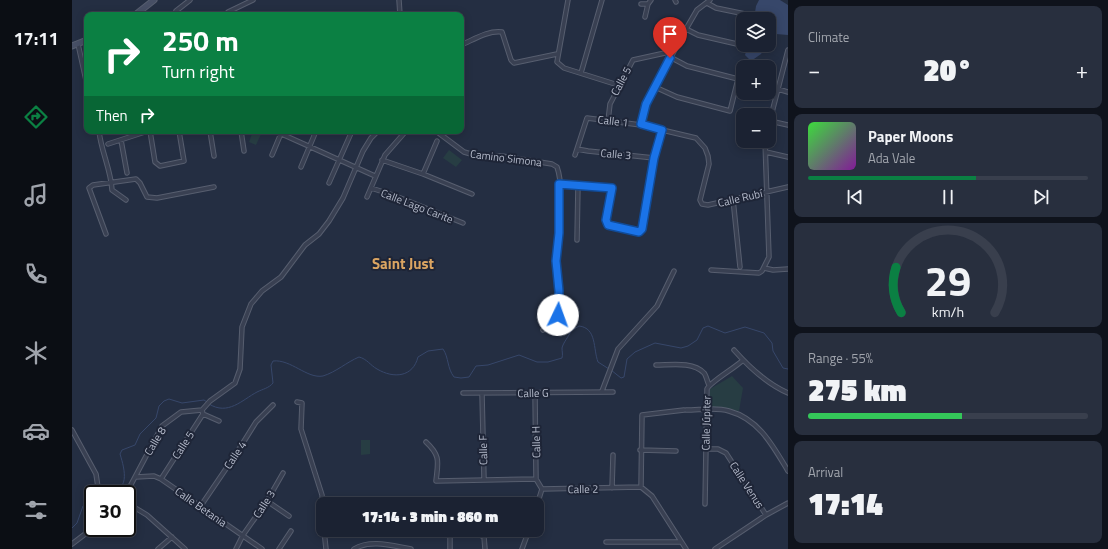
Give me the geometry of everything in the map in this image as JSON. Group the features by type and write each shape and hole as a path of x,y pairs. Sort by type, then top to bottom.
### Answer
{"street":[{"path":"142,12 154,0"},
{"path":"176,11 190,0"},
{"path":"228,12 253,0"},
{"path":"399,0 400,12"},
{"path":"568,0 557,62 560,66 618,85"},
{"path":"581,73 602,0"},
{"path":"644,17 648,4 651,0"},
{"path":"641,124 646,104 697,10 709,1 716,8 736,12"},
{"path":"641,4 648,4"},
{"path":"686,29 698,35 736,44"},
{"path":"464,44 477,37 498,31 502,32 511,60 514,63 558,54"},
{"path":"72,46 84,41"},
{"path":"78,44 84,72"},
{"path":"773,108 787,60 788,50"},
{"name":"Calle 5","path":"608,121 610,104 618,85 633,60 674,51"},
{"path":"655,87 677,97 730,111 738,79 687,66 670,58"},
{"path":"778,89 788,92"},
{"name":"Calle 1","path":"577,149 587,118 641,124 662,130"},
{"path":"776,124 788,125"},
{"path":"559,184 612,188 606,223 610,227 639,232 642,229 654,158 662,130"},
{"name":"Calle Rubí","path":"662,130 696,138 705,148 709,164 700,200 702,204 708,205 733,200 788,186"},
{"path":"98,134 100,146 112,183 112,190 126,200"},
{"path":"108,144 140,134"},
{"path":"150,134 155,162 160,166 184,161 180,134"},
{"path":"210,134 214,156"},
{"path":"241,134 244,151"},
{"path":"272,155 281,134"},
{"path":"286,134 375,176"},
{"path":"301,167 315,134"},
{"path":"329,183 351,134"},
{"name":"Calle 5","path":"161,479 206,405 235,383 240,369 242,327 251,304 262,291 281,277 305,245 319,234 329,221 343,198 358,167 363,151 375,134"},
{"path":"367,197 382,160 392,145 403,134"},
{"name":"Camino Simona","path":"440,134 464,152 478,156 502,156 552,164 557,167 559,184 559,233 556,261 559,291 558,315 554,322 543,330"},
{"path":"121,140 126,173"},
{"path":"423,174 437,141"},
{"path":"711,270 759,273 764,268 770,251 766,148"},
{"path":"575,155 577,149"},
{"name":"Calle 3","path":"577,149 588,152 654,158"},
{"path":"766,152 788,157"},
{"path":"382,160 423,174 472,194"},
{"path":"106,234 89,188 93,185 136,179 140,183 147,197 157,198 214,187"},
{"path":"577,240 578,185"},
{"name":"Calle Lago Carite","path":"371,188 393,195 463,223"},
{"path":"733,200 740,267"},
{"path":"764,268 773,270 788,269"},
{"path":"602,391 618,349 657,306 674,271"},
{"path":"734,350 743,360 776,388 788,393"},
{"name":"Calle Júpiter","path":"704,504 707,389 709,385 732,370 743,360"},
{"path":"656,365 684,365 694,367 704,373 709,385"},
{"name":"Calle G","path":"463,393 613,392"},
{"name":"Calle H","path":"535,393 536,479"},
{"name":"Calle F","path":"482,394 484,479 536,479"},
{"path":"297,402 302,403 302,429 322,497"},
{"name":"Calle 4","path":"200,507 256,422 273,405"},
{"path":"686,549 652,496 641,487 640,450 642,415 685,410 728,410 746,418 764,433 788,471"},
{"name":"Calle 8","path":"131,485 162,426 181,412 203,412"},
{"path":"203,412 219,421"},
{"path":"72,430 96,474 98,485"},
{"path":"426,442 437,453 438,463 436,481 484,479"},
{"name":"Calle Venus","path":"706,449 718,449 726,453 766,515"},
{"path":"640,450 676,451"},
{"path":"612,455 612,488"},
{"name":"Calle 3","path":"236,549 243,535 267,501 283,473"},
{"name":"Calle Betania","path":"136,477 154,476 161,479 262,549"},
{"path":"536,479 542,489 540,497"},
{"name":"Calle 2","path":"542,489 641,487"},
{"path":"267,501 289,516"},
{"path":"716,549 766,515 788,503"},
{"path":"136,508 147,515 185,549"},
{"path":"279,549 291,531"},
{"path":"72,544 84,535"},
{"path":"158,549 172,537"},
{"path":"325,537 326,549"},
{"path":"450,537 450,549"},
{"path":"484,537 486,549"},
{"path":"522,549 526,537"},
{"path":"606,542 681,542"},
{"path":"354,549 362,544 411,549"}],"green space":[{"path":"252,134 261,134 256,145 249,142"},
{"path":"449,150 462,160 456,167 443,158"},
{"path":"732,376 743,388 739,411 711,408 709,406 710,389"},
{"path":"361,440 370,440 370,454 361,455"}],"water":[{"path":"759,0 780,0 788,5 788,35 776,34 776,12 755,12"},
{"path":"746,52 762,52 752,60 750,60 745,55"}],"waterway":[{"path":"209,404 216,407 229,408 270,386 273,383 271,365 273,361 286,363 311,375 323,376 359,357 383,372 396,375 412,369 416,364 418,357 428,351 443,349 452,374 454,377 461,378 469,377 476,366 488,365 519,355 537,362 548,362 562,358 562,348 564,344 571,331 579,326 585,328 592,335 598,362 609,369"},
{"path":"611,370 621,378 624,377 627,359 635,352 655,343 681,348 688,346 697,340 703,328 708,326 725,333 745,327 764,333 772,343 773,351 783,368 788,369"},
{"path":"122,485 124,473 120,454 122,450 135,445 140,434 156,418 159,406 164,401 169,399 182,403 204,400 207,402"},
{"path":"72,528 77,523 84,506"}],"district":[{"name":"Saint Just","path":"403,264"}],"route":[{"path":"558,315 559,291 556,261 559,233 559,184 612,188 606,223 610,227 639,232 642,229 654,158 662,130 641,124 646,104 670,58"}]}
